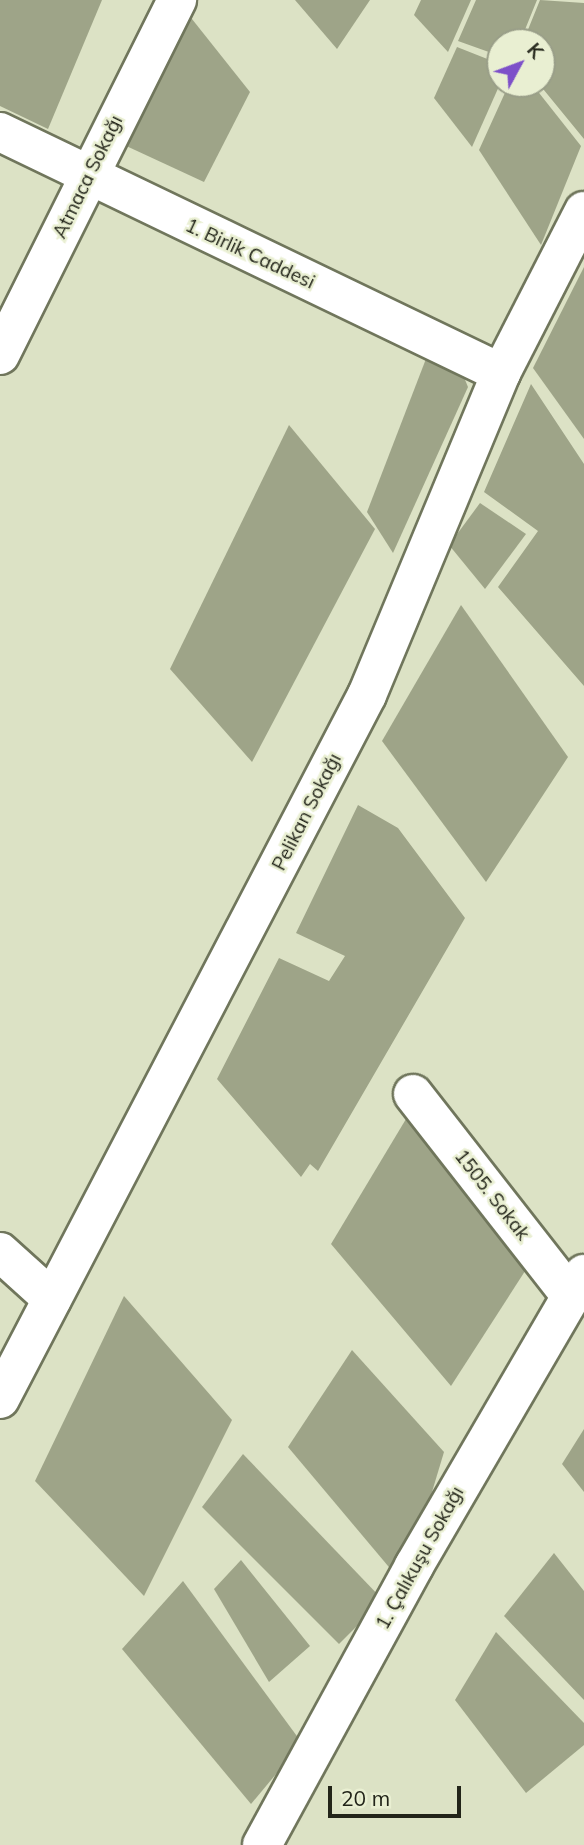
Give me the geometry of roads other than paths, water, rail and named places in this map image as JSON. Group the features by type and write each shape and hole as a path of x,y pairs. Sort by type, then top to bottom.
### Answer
{"street":[{"name":"Atmaca Sokağı","path":"0,355 177,0"},
{"name":"1. Birlik Caddesi","path":"0,132 87,178 501,373"},
{"name":"Pelikan Sokağı","path":"0,1399 367,695 501,373 584,211"},
{"name":"1505. Sokak","path":"413,1094 577,1285"},
{"path":"0,1252 52,1299"},
{"name":"1. Çalıkuşu Sokağı","path":"262,1845 414,1566 577,1285"}]}
